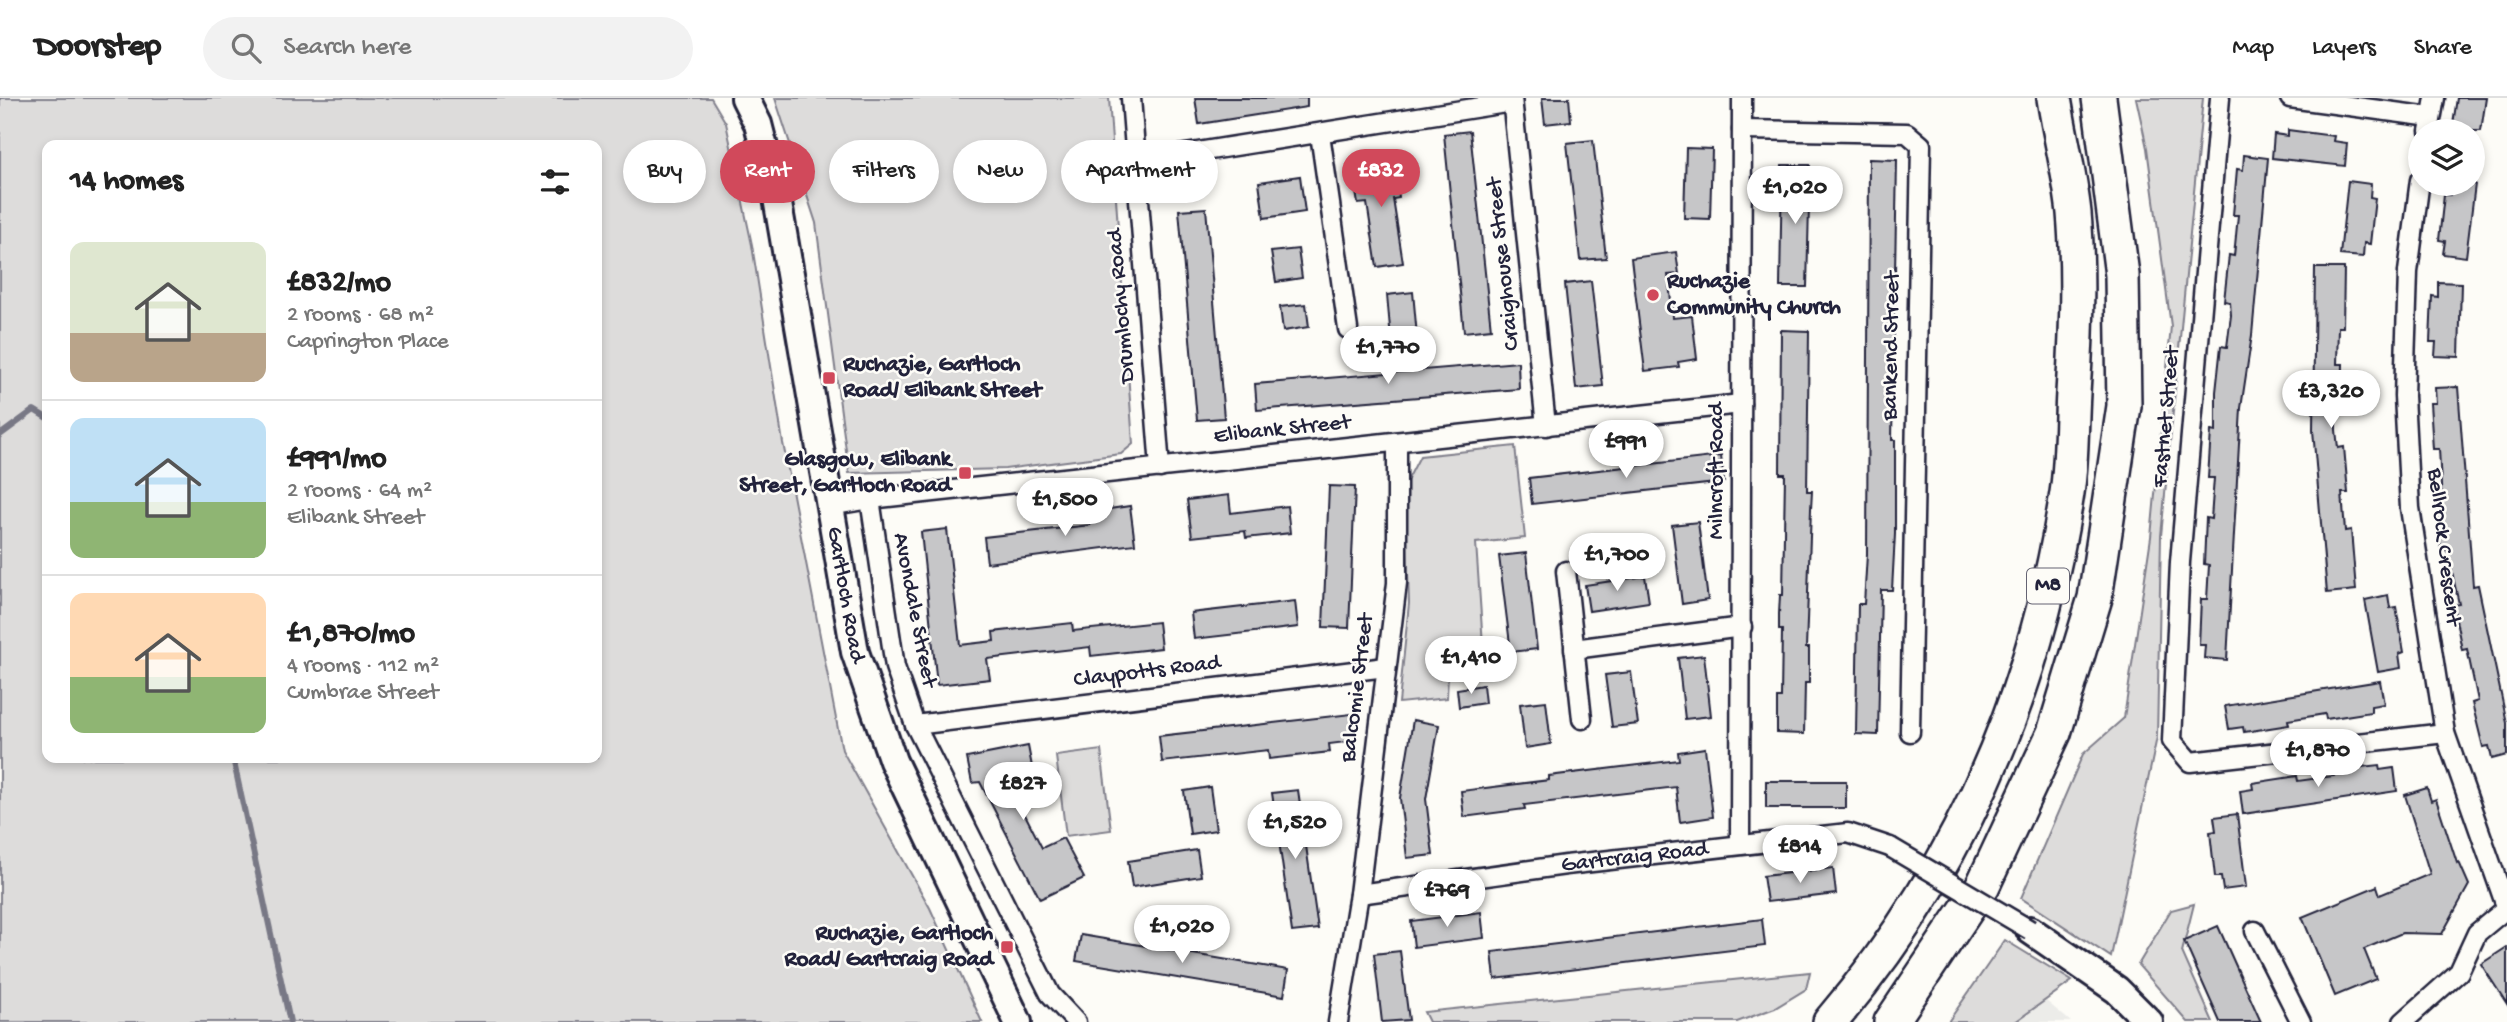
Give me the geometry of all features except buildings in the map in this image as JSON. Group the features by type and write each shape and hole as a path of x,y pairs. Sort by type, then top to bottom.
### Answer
{"highway":[{"name":"M8","path":"1830,1022 1857,991 1941,865 1995,758 2039,632 2067,491 2077,338 2074,213 2054,98"},
{"name":"M8","path":"1891,1022 1983,885 2054,733 2095,598 2124,406 2122,275 2099,98"}],"main road":[{"name":"Gartloch Road","path":"745,98 758,124 777,198 855,652 892,761 1018,1022"},
{"name":"Gartcraig Road","path":"2030,930 2117,990 2149,1022"}],"street":[{"name":"Drumlochy Road","path":"1130,98 1133,140"},
{"name":"Milncroft Road","path":"1740,844 1742,98"},
{"name":"Fastnet Street","path":"2220,98 2180,562 2172,741 2190,761 2445,733"},
{"path":"2290,98 2408,120"},
{"path":"2431,119 2435,98"},
{"path":"1218,149 1512,100"},
{"name":"Craighouse Street","path":"1512,100 1546,426"},
{"name":"Bankend Street","path":"1742,130 1907,133 1921,145 1910,732"},
{"path":"1320,134 1348,329"},
{"name":"Bellrock Crescent","path":"2418,196 2408,272 2404,396 2410,508 2445,733 2507,908"},
{"name":"Drumlochy Road","path":"1138,203 1160,468"},
{"name":"Elibank Street","path":"828,506 870,499 1741,404"},
{"name":"Balcomie Street","path":"1338,1022 1359,894 1397,583 1397,442"},
{"name":"Avondale Street","path":"870,499 895,667 915,726 1050,994 1076,1022"},
{"path":"1566,572 1582,719"},
{"path":"1574,649 1742,627"},
{"name":"Claypotts Road","path":"915,726 1385,667"},
{"name":"Gartcraig Road","path":"1359,894 1566,865 1848,834 1890,847 2030,930"},
{"path":"2403,1022 2459,972 2477,933 2507,908"},
{"path":"2255,931 2301,1022"}],"shaded area":[{"path":"0,98 711,98 726,123 730,140 720,140 720,203 743,203 783,443 842,750 930,908 982,1022 0,1022"},
{"path":"775,98 1109,98 1112,140 1061,140 1061,203 1116,203 1133,444 1121,454 1005,469 849,473 816,223 809,203 815,203 815,140 789,140"},
{"path":"2136,98 2203,98 2161,536 2157,737 2111,957 2021,898 2083,754 2124,718 2151,537 2171,326 2147,148"},
{"path":"1515,446 1525,538 1476,543 1485,674 1448,675 1447,698 1399,703 1409,603 1405,485 1420,456"},
{"path":"1101,750 1111,830 1066,836 1056,756"},
{"path":"2194,904 2182,952 2213,1022 2188,1022 2138,965 2171,910"},
{"path":"2005,940 2072,981 2015,1022 1948,1022"},
{"path":"1810,972 1806,989 1775,1008 1737,1022 1429,1022 1424,1012"},
{"path":"2045,1000 2071,1022 2015,1022"}],"waterway":[{"path":"0,435 34,410 42,415"},
{"path":"234,763 290,1022"}],"place":[{"name":"Ruchazie Community Church","path":"1653,295"},
{"name":"Ruchazie, Gartloch Road/ Elibank Street","path":"829,378"},
{"name":"Glasgow, Elibank Street, Gartloch Road","path":"965,473"},
{"name":"Ruchazie, Gartloch Road/ Gartcraig Road","path":"1007,947"}]}
